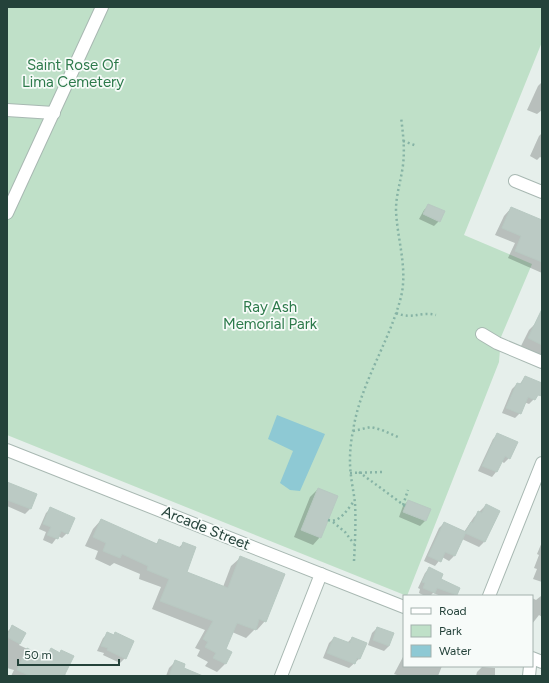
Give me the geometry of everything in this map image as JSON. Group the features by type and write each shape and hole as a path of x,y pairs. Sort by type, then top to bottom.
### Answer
{"street":[{"path":"7,213 54,114 102,7"},
{"path":"7,110 54,114"},
{"path":"514,181 542,192"},
{"path":"482,334 497,343 542,362"},
{"name":"Arcade Street","path":"7,450 403,607"},
{"path":"489,595 542,463"},
{"path":"282,676 321,574"}],"path":[{"path":"354,561 355,501 350,473 350,456 353,431 358,410 396,313 403,284 404,271 396,212 396,196 403,178 404,152 401,117"},
{"path":"403,141 417,146"},
{"path":"396,313 410,316 422,313 436,314"},
{"path":"353,431 371,427 398,437"},
{"path":"359,472 404,505 408,490"},
{"path":"350,473 383,472"},
{"path":"332,522 341,516 355,501"},
{"path":"328,520 345,532 355,545"}],"green space":[{"name":"Ray Ash Memorial Park","path":"7,7 542,7 542,42 464,235 532,264 501,337 499,362 407,595 7,435"}],"water":[{"path":"277,415 325,434 300,491 290,490 280,483 293,451 268,439"}],"building":[{"path":"428,204 445,211 440,222 423,214"},
{"path":"511,207 542,220 542,262 515,251 521,236 502,228"},
{"path":"542,309 542,345 528,338"},
{"path":"525,376 542,383 542,396 538,395 535,400 528,397 521,414 506,408 517,383 521,384"},
{"path":"497,433 518,442 510,459 505,456 497,472 482,466"},
{"path":"7,482 37,494 31,509 7,500"},
{"path":"318,488 338,496 321,538 301,530"},
{"path":"408,500 431,509 426,521 403,512"},
{"path":"486,504 500,511 485,542 465,533 471,522 473,523 478,511 482,513"},
{"path":"50,507 75,518 68,534 61,531 58,539 47,535 51,527 43,524"},
{"path":"101,519 157,544 159,539 181,548 183,542 196,547 187,572 228,588 240,556 285,574 266,622 259,619 256,630 237,623 226,649 232,652 226,664 213,658 216,653 205,647 208,642 203,639 213,621 160,601 169,579 147,570 148,566 122,554 120,558 103,551 106,543 93,537"},
{"path":"444,522 466,532 455,556 445,552 441,562 428,556"},
{"path":"429,567 443,574 441,579 460,588 457,595 437,588 435,593 423,588 425,583 422,582"},
{"path":"12,625 26,633 20,644 7,637"},
{"path":"377,627 394,633 389,646 373,640"},
{"path":"107,632 114,635 115,632 134,641 126,659 107,650 108,648 101,646"},
{"path":"334,637 350,643 352,637 367,643 360,659 357,658 355,664 327,653"},
{"path":"27,648 46,658 51,648 60,653 61,650 74,656 64,676 30,676 17,670"},
{"path":"175,660 185,664 184,668 203,676 169,676"}],"park label":[{"name":"Saint Rose Of Lima Cemetery","path":"73,74"}]}
